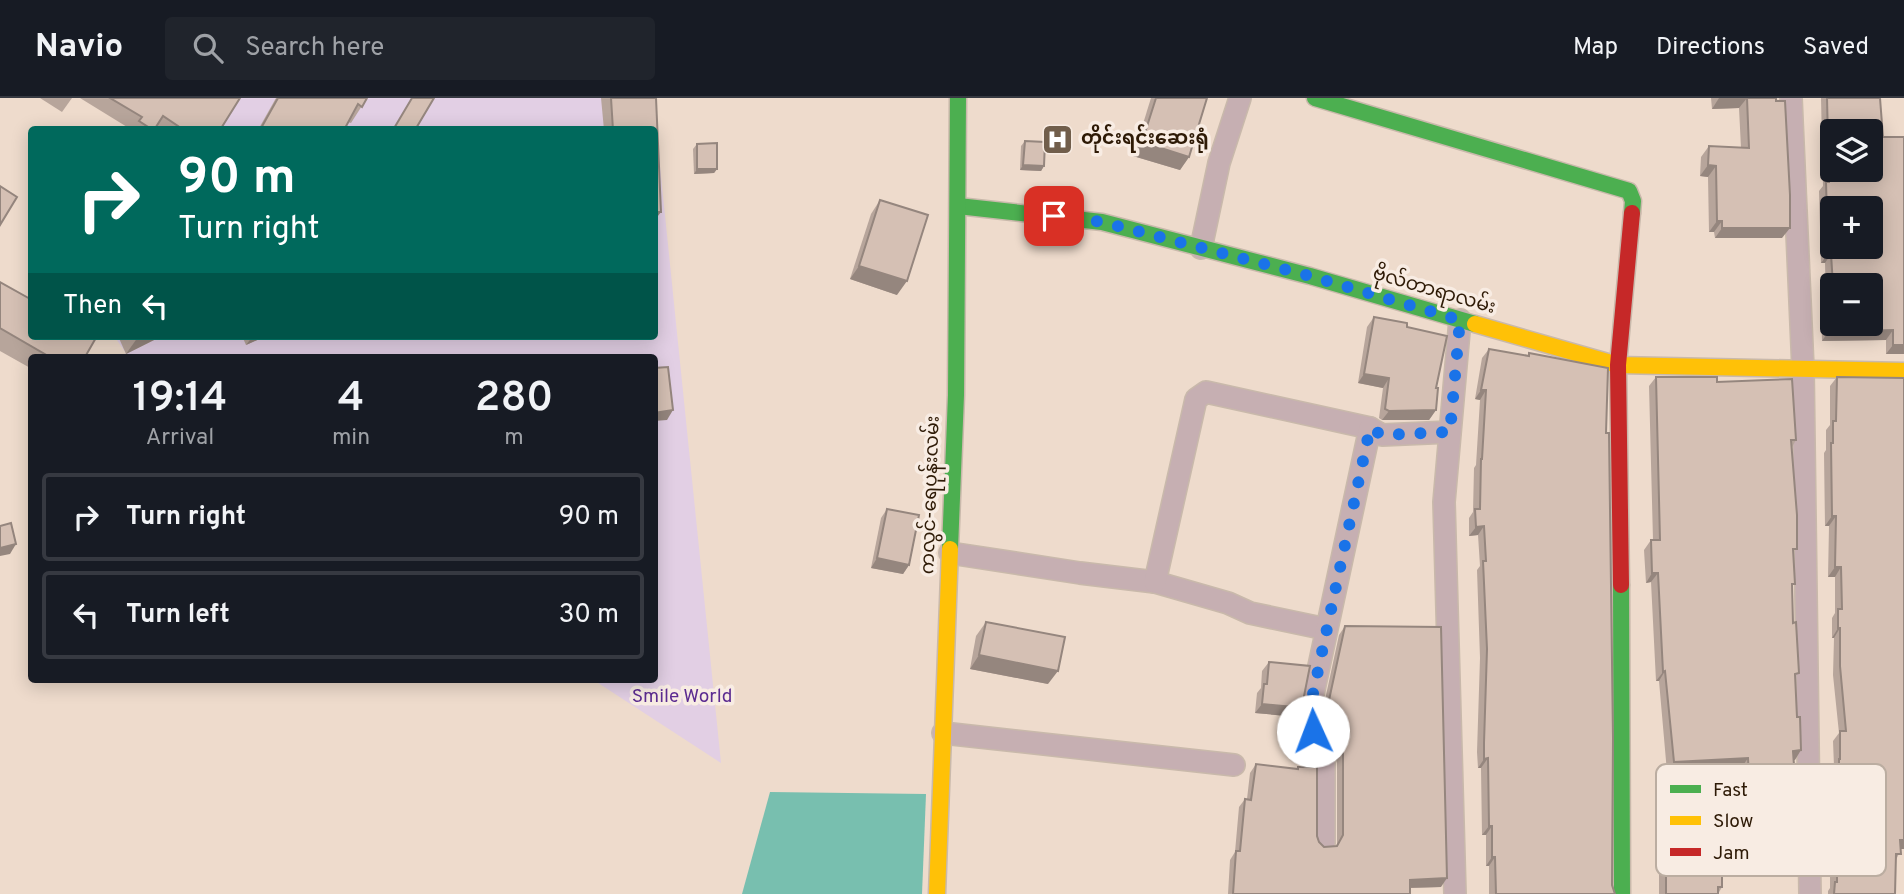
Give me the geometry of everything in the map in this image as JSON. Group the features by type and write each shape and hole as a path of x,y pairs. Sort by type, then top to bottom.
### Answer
{"street":[{"name":"ကလွင်-ရေပုန်းလမ်း","path":"937,894 956,395 958,98"},
{"path":"1200,248 1219,163 1240,98"},
{"path":"1315,98 1629,191 1633,201 1618,365 1623,747 1622,894"},
{"path":"1791,98 1803,369 1808,764"},
{"name":"ဗိုလ်တာရာလမ်း","path":"958,206 1102,222 1310,276 1618,365 1904,372"},
{"path":"1455,894 1444,502 1460,320"},
{"path":"1155,582 1196,399 1206,393 1370,428 1382,435 1450,432"},
{"path":"1324,844 1324,763 1313,731 1310,708 1370,428"},
{"path":"950,553 1155,582 1228,603 1250,613 1326,629"},
{"path":"943,733 1234,765"},
{"path":"1810,876 1810,894"}],"green space":[{"name":"Smile World","path":"230,98 653,98 656,126 212,126"},
{"name":"Smile World","path":"658,147 721,763 598,683 658,683 658,354 126,353 117,340 658,340"}],"water":[{"path":"770,792 926,794 922,894 742,894"}],"building":[{"path":"110,98 240,98 222,126 178,126 163,116 157,126 147,126 139,121 142,117"},
{"path":"278,98 367,98 362,107 358,104 346,126 262,126"},
{"path":"412,98 434,98 417,126 395,126"},
{"path":"611,98 656,98 657,126 613,126"},
{"path":"1156,98 1207,98 1189,157 1142,142"},
{"path":"1747,98 1776,98 1776,101 1785,101 1790,228 1722,228 1722,221 1717,221 1716,166 1708,165 1709,146 1749,148"},
{"path":"1827,98 1880,98 1882,119 1828,119"},
{"path":"1883,137 1904,137 1904,345 1893,345 1893,330 1883,330 1883,273 1832,273 1831,259 1883,259 1883,196 1826,196 1826,182 1883,182"},
{"path":"1025,141 1045,142 1044,166 1023,165"},
{"path":"717,143 717,169 697,169 697,144"},
{"path":"658,144 661,212 658,212"},
{"path":"0,186 17,197 0,225"},
{"path":"880,200 928,215 907,281 859,266"},
{"path":"0,282 28,298 28,340 95,340 87,354 45,354 0,328"},
{"path":"1374,317 1407,323 1407,327 1447,336 1436,388 1436,410 1385,409 1389,378 1364,374"},
{"path":"1489,349 1529,356 1529,353 1608,368 1606,433 1609,433 1612,885 1615,894 1496,894 1492,826 1489,826 1488,758 1484,759 1487,649 1483,561 1486,561 1484,526 1476,527 1475,509 1480,509 1486,390 1481,390"},
{"path":"668,367 673,410 658,412 658,368"},
{"path":"1656,377 1717,377 1717,382 1792,379 1796,440 1791,440 1797,549 1793,549 1795,584 1792,584 1799,673 1795,674 1797,717 1800,717 1801,750 1793,751 1794,764 1748,764 1748,758 1674,762 1665,671 1663,672 1658,573 1652,573 1651,540 1660,540"},
{"path":"1837,377 1904,378 1904,840 1900,840 1901,854 1896,854 1895,894 1834,894 1837,876 1886,876 1886,764 1839,764 1840,731 1846,731 1838,628 1838,609 1842,609 1841,567 1835,567 1836,516 1832,516 1831,443 1833,421 1836,421"},
{"path":"887,509 919,515 909,565 877,558"},
{"path":"11,523 16,544 0,548 0,526"},
{"path":"986,622 1065,637 1058,671 979,655"},
{"path":"1345,626 1441,627 1447,878 1410,880 1410,894 1233,894 1236,851 1240,851 1245,799 1251,800 1256,764 1298,769 1317,767 1319,842 1324,847 1337,846 1343,835 1343,754 1332,720 1329,700"},
{"path":"1269,662 1310,666 1304,708 1262,704"},
{"path":"1666,876 1722,876 1722,887 1718,887 1718,894 1666,894"}],"traffic: fast":[{"path":"950,549 956,395 958,98"},
{"path":"1315,98 1629,191 1633,201 1632,213"},
{"path":"958,206 1102,222 1310,276 1475,324"},
{"path":"1621,585 1622,894"}],"traffic: slow":[{"path":"1475,324 1618,365 1904,371"},
{"path":"937,894 950,549"}],"traffic: jam":[{"path":"1621,585 1618,365 1632,213"}],"place":[{"name":"တိုင်းရင်းဆေးရုံ","path":"1058,139"}],"route":[{"path":"1054,216 1102,222 1310,276 1460,320 1450,432 1382,435 1370,428 1310,708 1313,731"}]}
